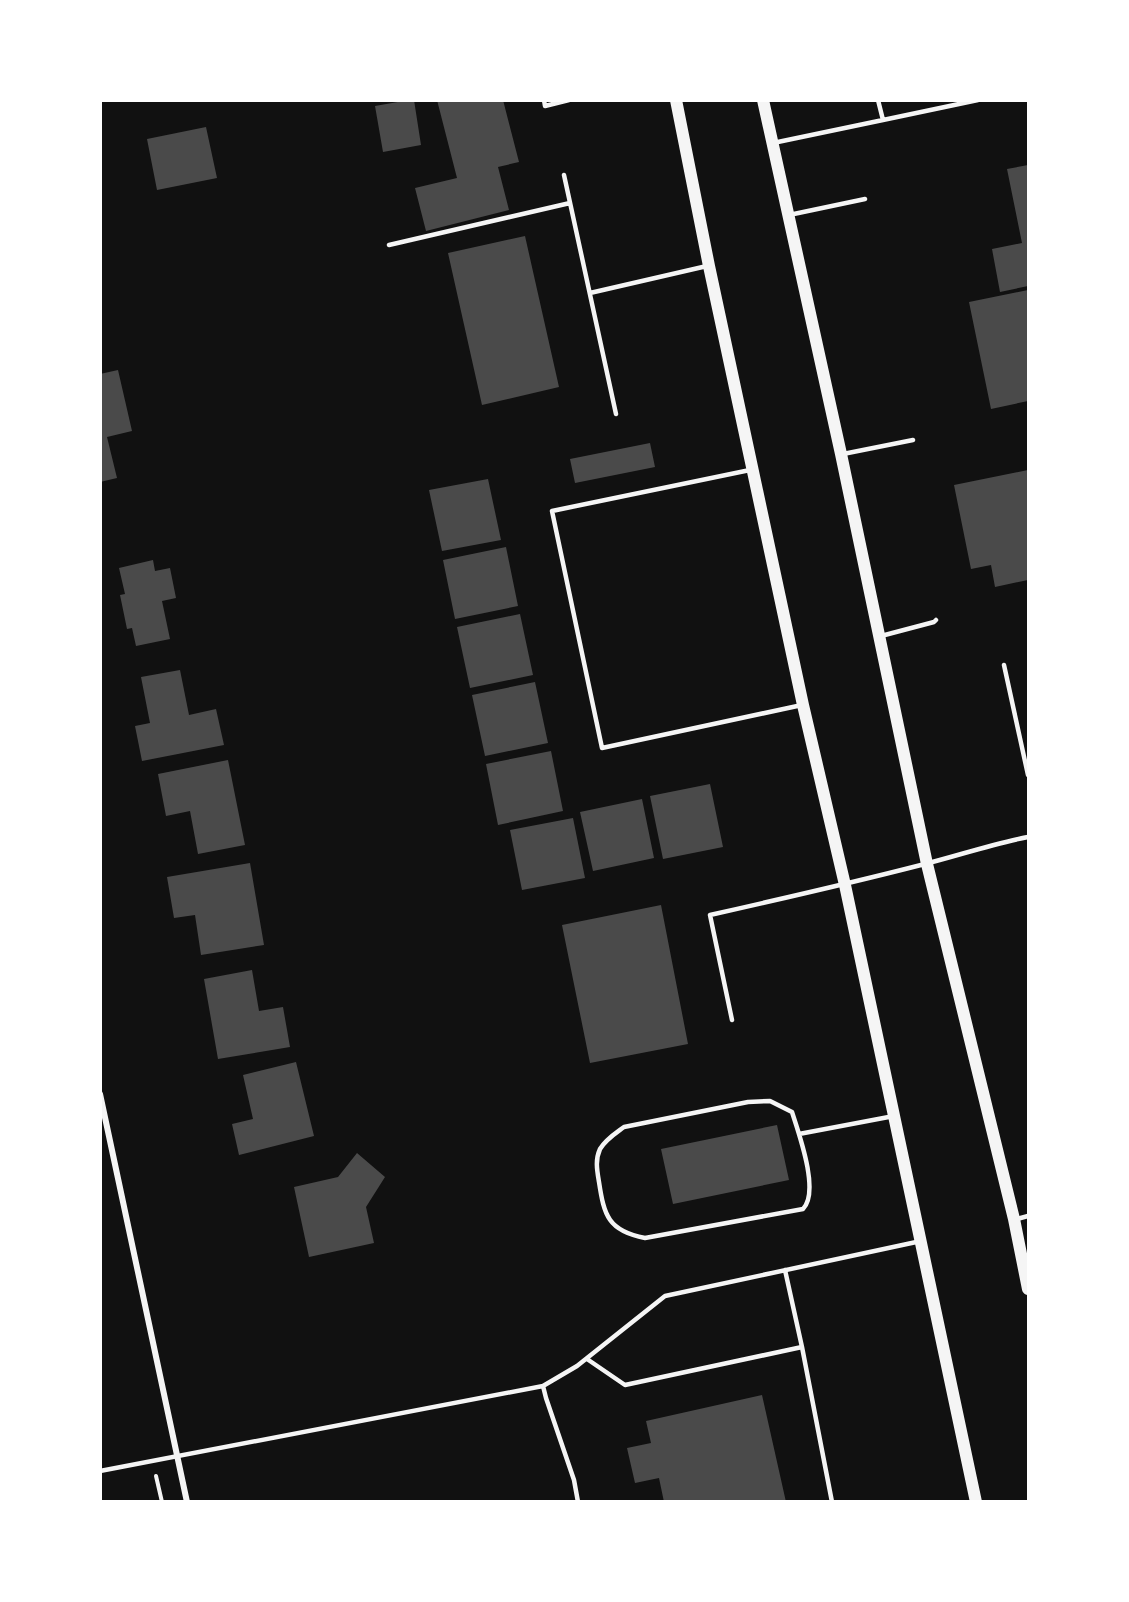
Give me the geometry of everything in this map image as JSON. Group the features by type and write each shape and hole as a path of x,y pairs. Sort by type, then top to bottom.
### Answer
{"main road":[{"path":"676,100 709,266 803,705 845,885 976,1502"},
{"path":"763,100 841,454 927,864 1029,1288"}],"street":[{"path":"100,1094 187,1502"}],"lane":[{"path":"544,100 545,106 569,100"},
{"path":"878,100 883,120"},
{"path":"773,143 978,100"},
{"path":"564,175 616,414"},
{"path":"789,215 865,199"},
{"path":"389,245 570,203"},
{"path":"590,293 709,266"},
{"path":"841,454 914,440"},
{"path":"753,469 552,512 602,748 803,705"},
{"path":"878,636 936,620"},
{"path":"1004,665 1029,775"},
{"path":"732,1020 710,915 845,885 997,843 1029,837"},
{"path":"770,1101 792,1112 799,1134 811,1188 807,1205 803,1209 645,1238 627,1235 608,1218 603,1206 596,1163 600,1149 610,1137 624,1127 748,1102 770,1101"},
{"path":"799,1134 894,1116"},
{"path":"1014,1220 1029,1216"},
{"path":"100,1471 543,1386 587,1359 665,1296 921,1241"},
{"path":"785,1270 832,1502"},
{"path":"587,1359 625,1385 802,1347"},
{"path":"543,1386 574,1480 578,1502"}],"path":[{"path":"153,1461 162,1502"}],"building":[{"path":"414,100 421,145 383,152 375,106"},
{"path":"437,100 503,100 519,162 498,167 509,210 426,231 415,188 457,178"},
{"path":"206,127 217,178 157,190 147,139"},
{"path":"1028,165 1028,286 1000,292 992,249 1022,243 1007,169"},
{"path":"525,236 559,387 482,405 448,253"},
{"path":"1028,290 1028,401 991,409 969,302"},
{"path":"118,370 132,431 107,437 117,478 100,482 100,374"},
{"path":"650,443 655,467 575,483 570,459"},
{"path":"1028,470 1028,580 995,587 991,565 971,569 954,485"},
{"path":"488,479 501,540 442,551 429,490"},
{"path":"506,547 518,606 455,619 443,560"},
{"path":"153,560 155,571 170,568 176,598 162,601 170,639 136,646 132,628 127,629 120,595 125,594 119,568"},
{"path":"520,614 533,675 470,688 457,627"},
{"path":"180,670 189,715 216,709 224,745 142,761 135,726 150,723 141,677"},
{"path":"535,682 548,743 485,756 472,695"},
{"path":"551,751 563,811 498,825 486,764"},
{"path":"228,760 245,845 198,854 190,811 166,816 158,774"},
{"path":"710,784 723,847 663,859 650,796"},
{"path":"642,799 654,858 593,871 580,812"},
{"path":"573,818 585,878 522,890 510,830"},
{"path":"250,863 264,945 201,955 195,915 174,918 167,877"},
{"path":"661,905 688,1044 590,1063 562,925"},
{"path":"252,970 259,1011 283,1007 290,1047 218,1059 204,979"},
{"path":"296,1062 314,1136 239,1155 232,1124 253,1119 243,1075"},
{"path":"777,1125 789,1180 673,1204 661,1149"},
{"path":"357,1153 385,1177 366,1207 374,1243 309,1257 294,1187 338,1177"},
{"path":"762,1395 786,1502 664,1502 659,1478 635,1483 627,1448 651,1443 646,1421"}]}
